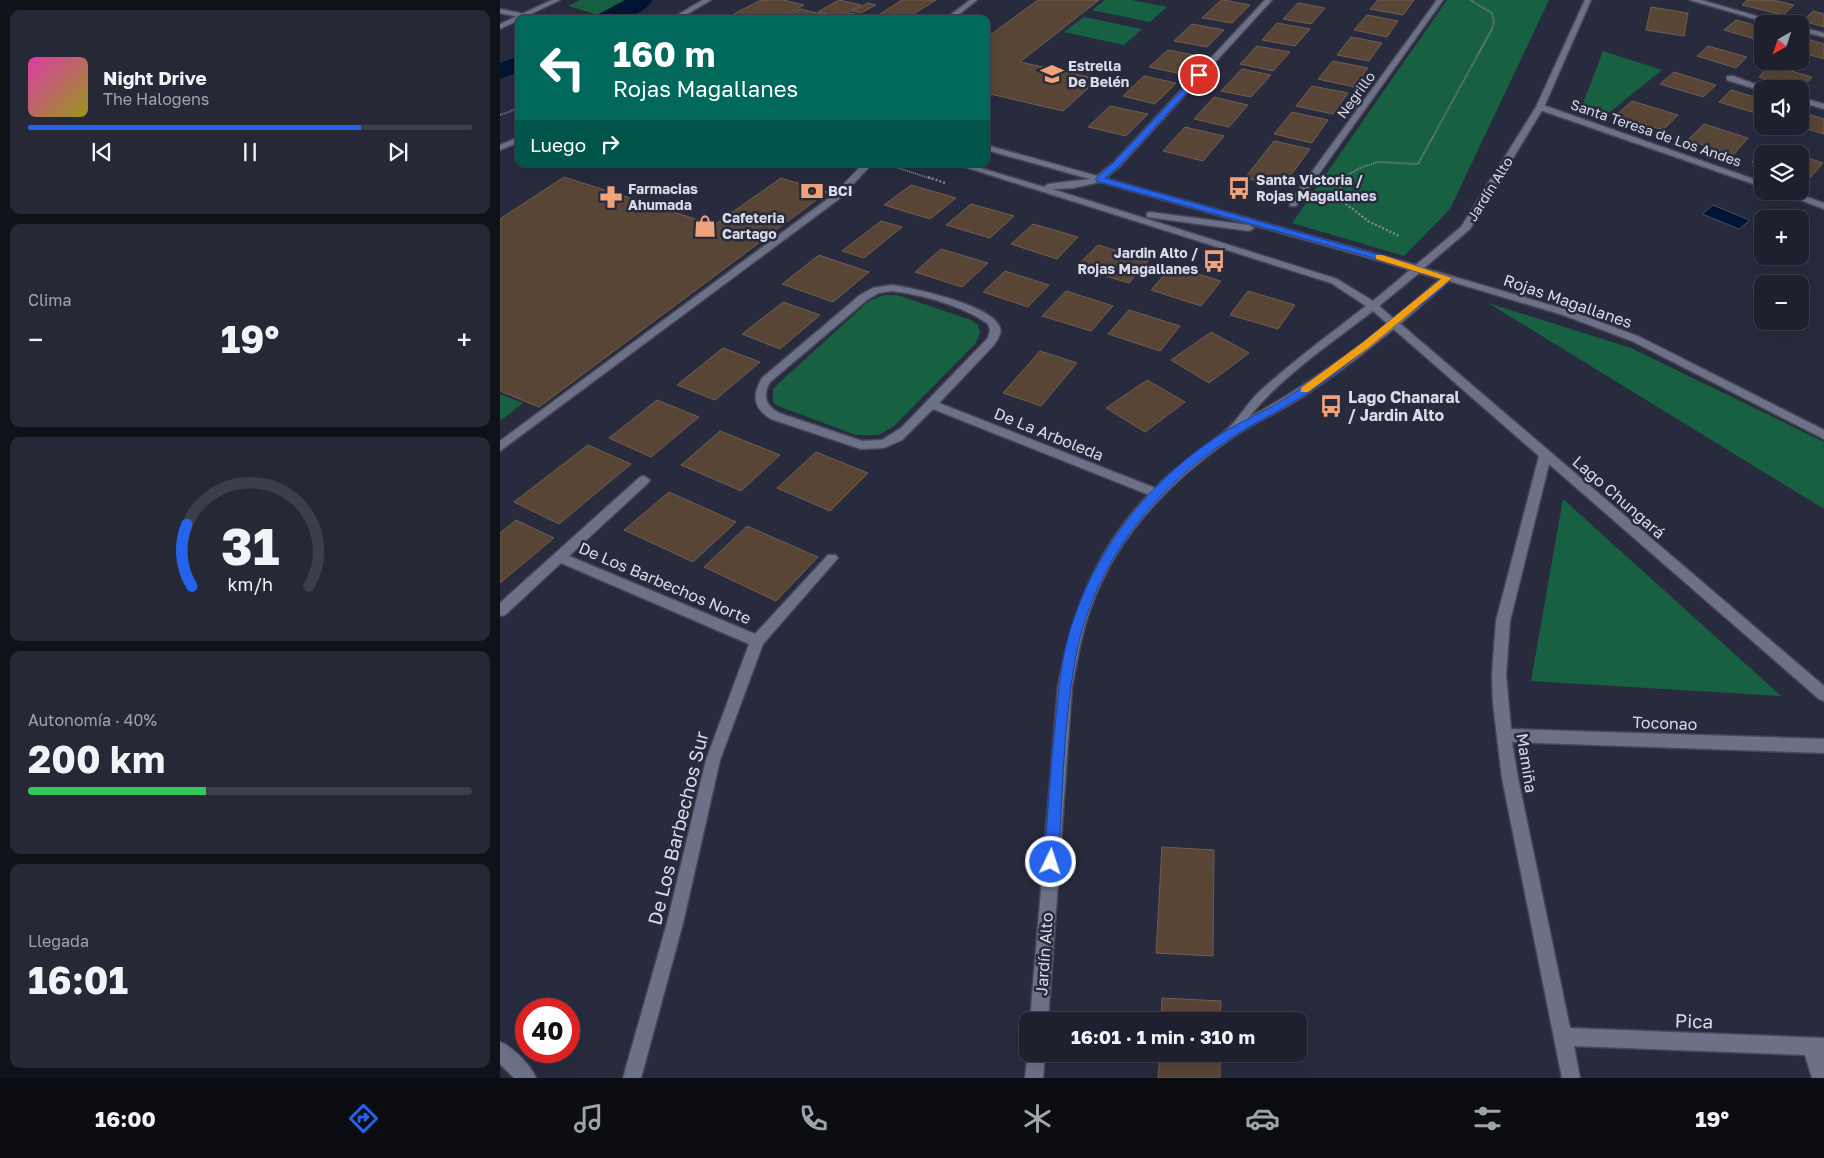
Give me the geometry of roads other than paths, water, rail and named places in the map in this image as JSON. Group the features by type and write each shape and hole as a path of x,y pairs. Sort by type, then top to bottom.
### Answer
{"street":[{"path":"530,15 557,0"},
{"path":"680,15 708,0"},
{"path":"953,15 974,0"},
{"path":"1039,187 1074,185 1099,179 1117,164 1269,0"},
{"name":"Negrillo","path":"1293,204 1440,0"},
{"name":"Jardín Alto","path":"1227,436 1254,403 1286,373 1419,269 1465,229 1473,219 1540,107 1588,0"},
{"path":"1693,0 1754,17"},
{"path":"500,10 515,15"},
{"path":"500,27 515,21"},
{"path":"1809,32 1824,36"},
{"path":"1730,78 1754,86"},
{"path":"1809,103 1824,107"},
{"name":"Santa Teresa de Los Andes","path":"1540,107 1754,182"},
{"path":"500,148 515,141"},
{"name":"Rojas Magallanes","path":"990,148 1419,269 1567,313 1628,336 1673,357 1824,435"},
{"path":"500,447 836,197 865,167"},
{"name":"Rojas Magallanes","path":"969,167 1039,187 1334,281 1348,288 1393,323"},
{"path":"1807,200 1824,206"},
{"name":"Rojas Magallanes","path":"1098,206 1170,219 1289,233"},
{"name":"Jardín Alto","path":"1040,1012 1060,734 1068,661 1078,622 1093,583 1116,543 1156,493 1178,472 1227,436 1297,396 1393,323 1447,278"},
{"path":"900,288 981,314 995,326 996,332 990,343 931,404 898,437 884,444 868,446 769,413 761,404 759,392 766,380 864,296 876,290 900,288"},
{"name":"Lago Chungará","path":"1393,323 1824,694"},
{"name":"De La Arboleda","path":"931,404 1156,493"},
{"name":"Mamiña","path":"1545,455 1503,621 1499,675 1500,703 1510,778 1571,1078"},
{"path":"500,611 644,480"},
{"name":"De Los Barbechos Norte","path":"559,558 757,641"},
{"name":"De Los Barbechos Sur","path":"632,1078 675,923 713,760 757,641 832,558"},
{"name":"Toconao","path":"1504,735 1824,746"},
{"name":"Pica","path":"1562,1037 1818,1047"},
{"path":"1818,1047 1821,1078"},
{"path":"500,1052 527,1078"},
{"path":"1034,1078 1035,1062"}],"water":[{"path":"1713,205 1750,220 1739,229 1702,214"}],"waterway":[{"path":"614,15 642,0"},
{"path":"500,72 515,65"}],"place":[{"name":"Estrella De Belén","path":"1052,74"},
{"name":"Santa Victoria / Rojas Magallanes","path":"1239,188"},
{"name":"BCI","path":"812,191"},
{"name":"Farmacias Ahumada","path":"611,197"},
{"name":"Cafeteria Cartago","path":"705,226"},
{"name":"Jardin Alto / Rojas Magallanes","path":"1214,261"},
{"name":"Lago Chanaral / Jardin Alto","path":"1331,406"}]}
